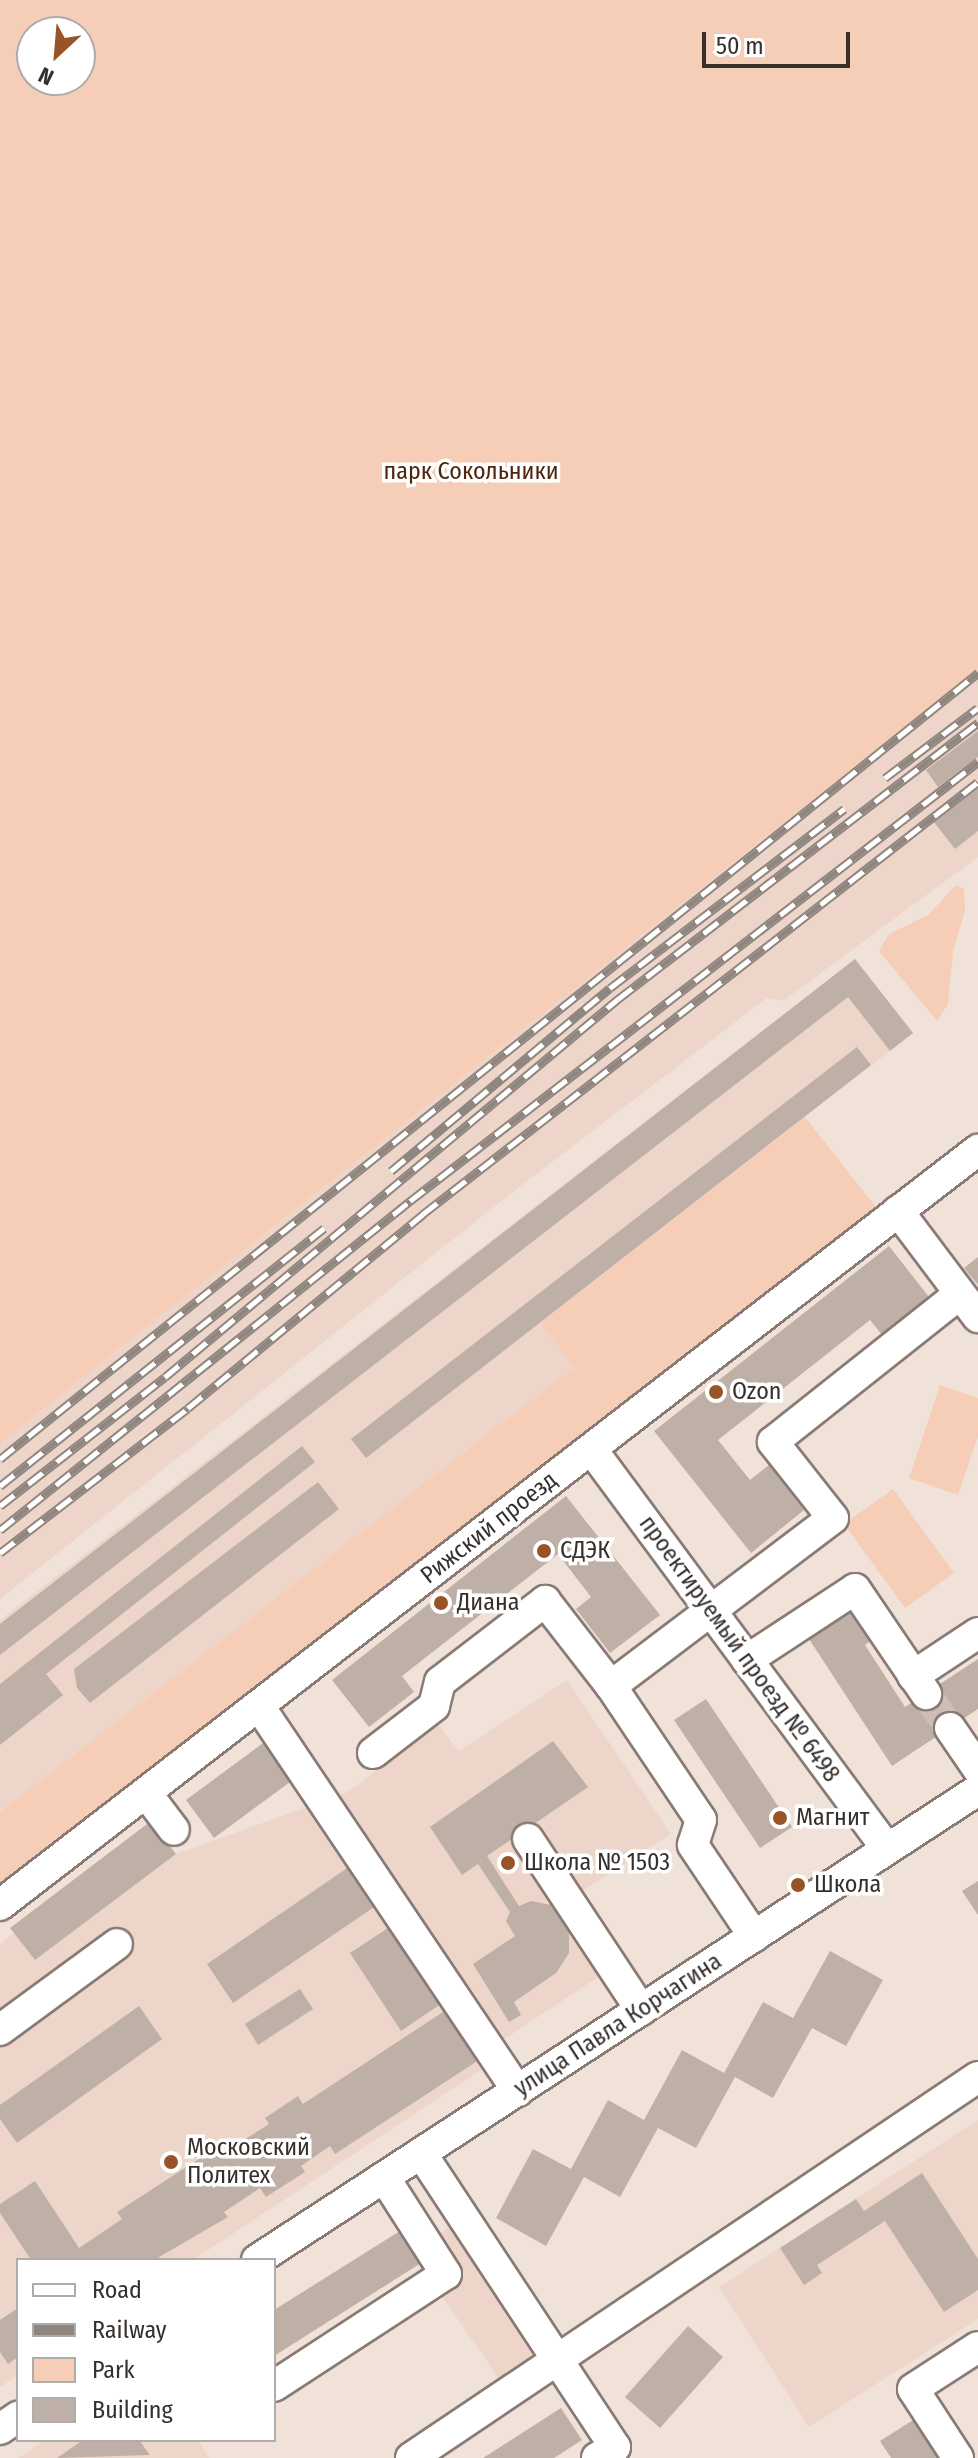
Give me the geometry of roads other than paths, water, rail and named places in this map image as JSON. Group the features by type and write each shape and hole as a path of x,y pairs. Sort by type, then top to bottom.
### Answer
{"street":[{"name":"Рижский проезд","path":"0,1905 978,1150"},
{"path":"611,1686 833,1518 773,1442 969,1306 898,1211"},
{"name":"проектируемый проезд № 6498","path":"592,1450 887,1849"},
{"path":"747,1660 855,1589 920,1685 978,1633"},
{"path":"373,1753 434,1706 440,1682 545,1601 611,1686 701,1820 693,1845 754,1936"},
{"path":"259,1706 518,2091"},
{"path":"950,1728 978,1769"},
{"name":"улица Павла Корчагина","path":"260,2258 978,1790"},
{"path":"146,1793 174,1830"},
{"path":"528,1839 641,2010"},
{"path":"0,2030 117,1944"},
{"path":"411,2458 559,2362 978,2077"},
{"path":"421,2153 615,2447 597,2458"},
{"path":"276,2385 446,2274 384,2177"},
{"path":"958,2458 913,2389 978,2347"}],"tunnel":[{"path":"926,1694 950,1728"}],"railway":[{"path":"0,1459 978,673"},
{"path":"885,778 978,708"},
{"path":"0,1506 165,1377 618,999 978,723"},
{"path":"0,1530 410,1201 978,762"},
{"path":"0,1553 188,1408 423,1214 978,782"},
{"path":"391,1171 610,988 844,809"},
{"path":"0,1486 324,1228"}],"place":[{"name":"Ozon","path":"716,1392"},
{"name":"СДЭК","path":"544,1551"},
{"name":"Диана","path":"441,1603"},
{"name":"Магнит","path":"780,1818"},
{"name":"Школа № 1503","path":"508,1863"},
{"name":"Школа","path":"798,1885"},
{"name":"Московский Политех","path":"171,2162"}],"park label":[{"name":"парк Сокольники","path":"471,472"}]}
